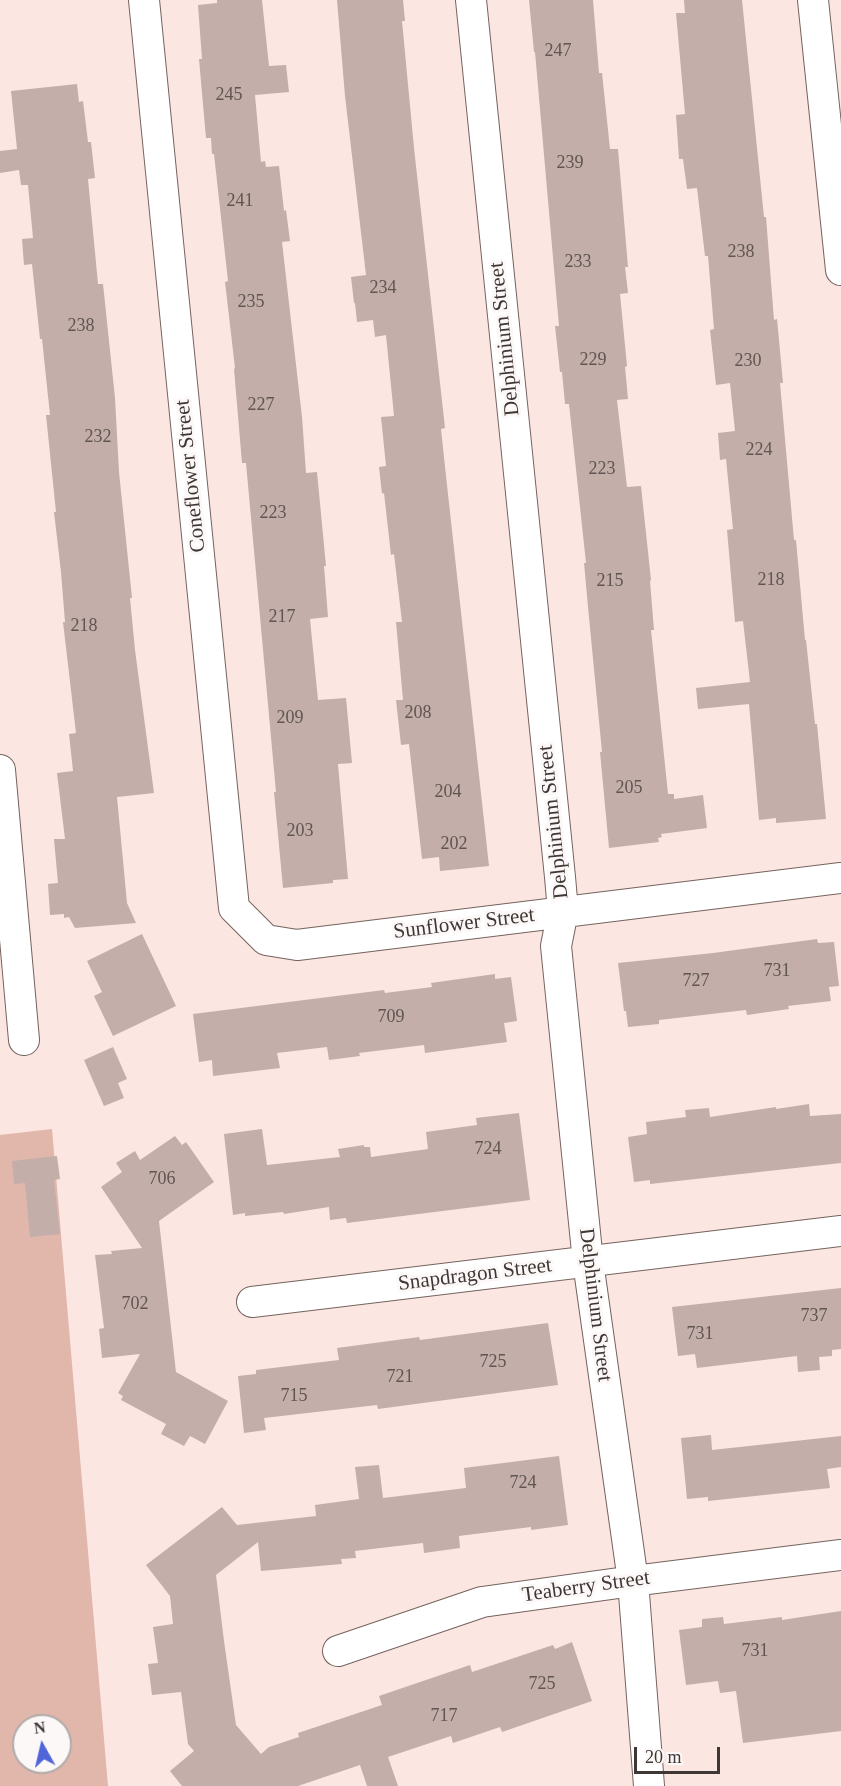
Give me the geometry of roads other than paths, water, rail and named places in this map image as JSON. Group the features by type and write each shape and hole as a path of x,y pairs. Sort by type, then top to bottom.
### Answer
{"street":[{"name":"Coneflower Street","path":"144,0 234,908 266,940"},
{"name":"Delphinium Street","path":"471,0 563,911 556,946 588,1262 633,1581 649,1786"},
{"path":"813,0 841,270"},
{"path":"0,770 24,1040"},
{"name":"Sunflower Street","path":"266,940 297,945 841,878"},
{"name":"Snapdragon Street","path":"252,1302 841,1231"},
{"name":"Teaberry Street","path":"338,1651 482,1602 841,1555"}]}
